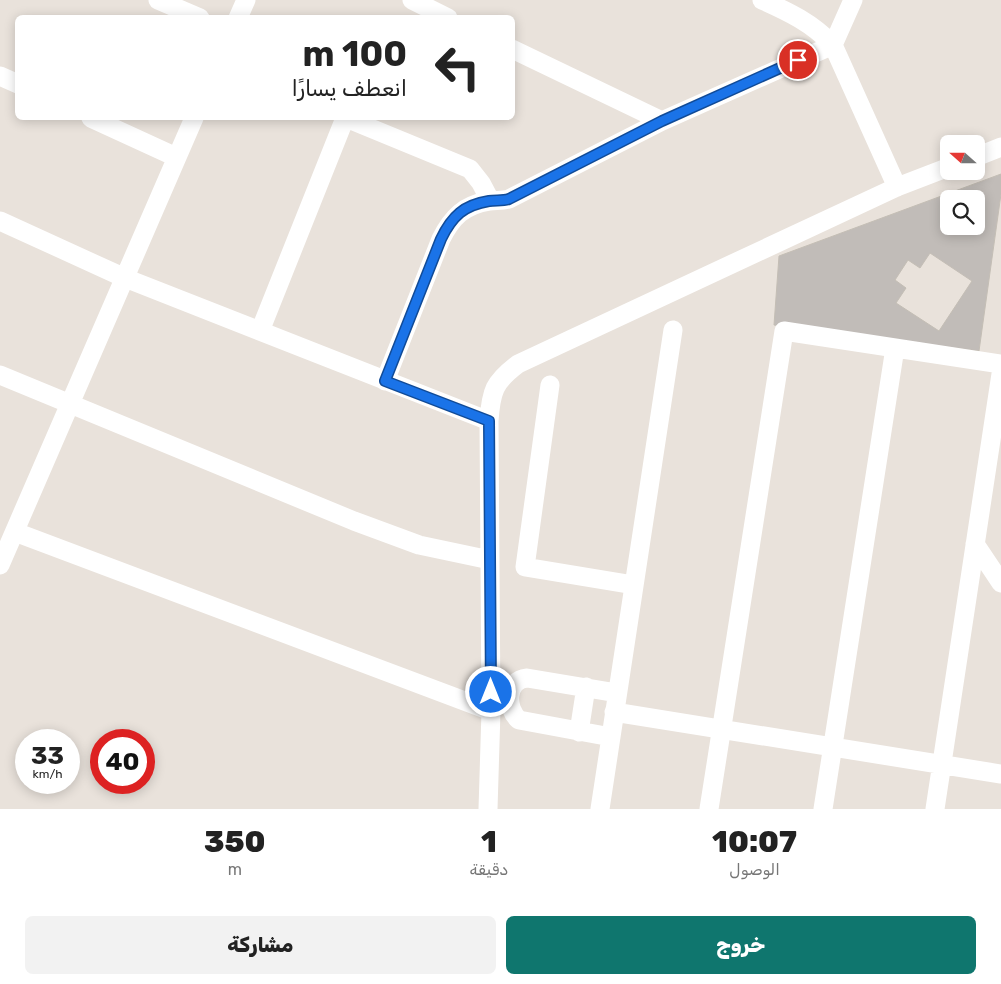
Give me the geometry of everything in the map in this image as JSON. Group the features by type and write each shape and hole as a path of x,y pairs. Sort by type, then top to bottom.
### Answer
{"street":[{"path":"158,0 193,15"},
{"path":"239,15 246,0"},
{"path":"412,0 442,15"},
{"path":"762,0 818,29 833,45 897,187"},
{"path":"385,381 449,222 468,206 490,200 509,199 662,121 833,45 853,0"},
{"path":"515,50 662,121"},
{"path":"0,76 15,83"},
{"path":"95,120 176,156"},
{"path":"0,565 193,120"},
{"path":"260,331 345,120"},
{"path":"351,120 470,169 481,183 490,200"},
{"path":"985,153 1001,147"},
{"path":"488,809 491,711 489,421 492,391 504,375 518,364 897,187 940,170"},
{"path":"0,221 125,278 489,421"},
{"path":"600,809 673,330"},
{"path":"709,809 784,331 1001,364"},
{"path":"823,809 895,348"},
{"path":"935,809 1001,374"},
{"path":"0,375 69,405 419,545 490,560"},
{"path":"550,385 525,567 634,585"},
{"path":"15,532 491,711"},
{"path":"975,544 1001,583"},
{"path":"610,737 519,720 512,711 509,699 514,686 522,678 586,686 617,693"},
{"path":"579,732 586,686"},
{"path":"614,712 941,766 1001,774"}],"building":[{"path":"1001,174 1001,194 979,351 774,325 779,256 940,197 940,235 985,235 985,190 958,190"},
{"path":"930,253 972,281 939,331 896,303 906,288 895,280 908,260 920,268"}],"route":[{"path":"491,692 489,421 385,381 449,222 458,212 468,206 490,200 507,200 662,121 798,60"}]}
